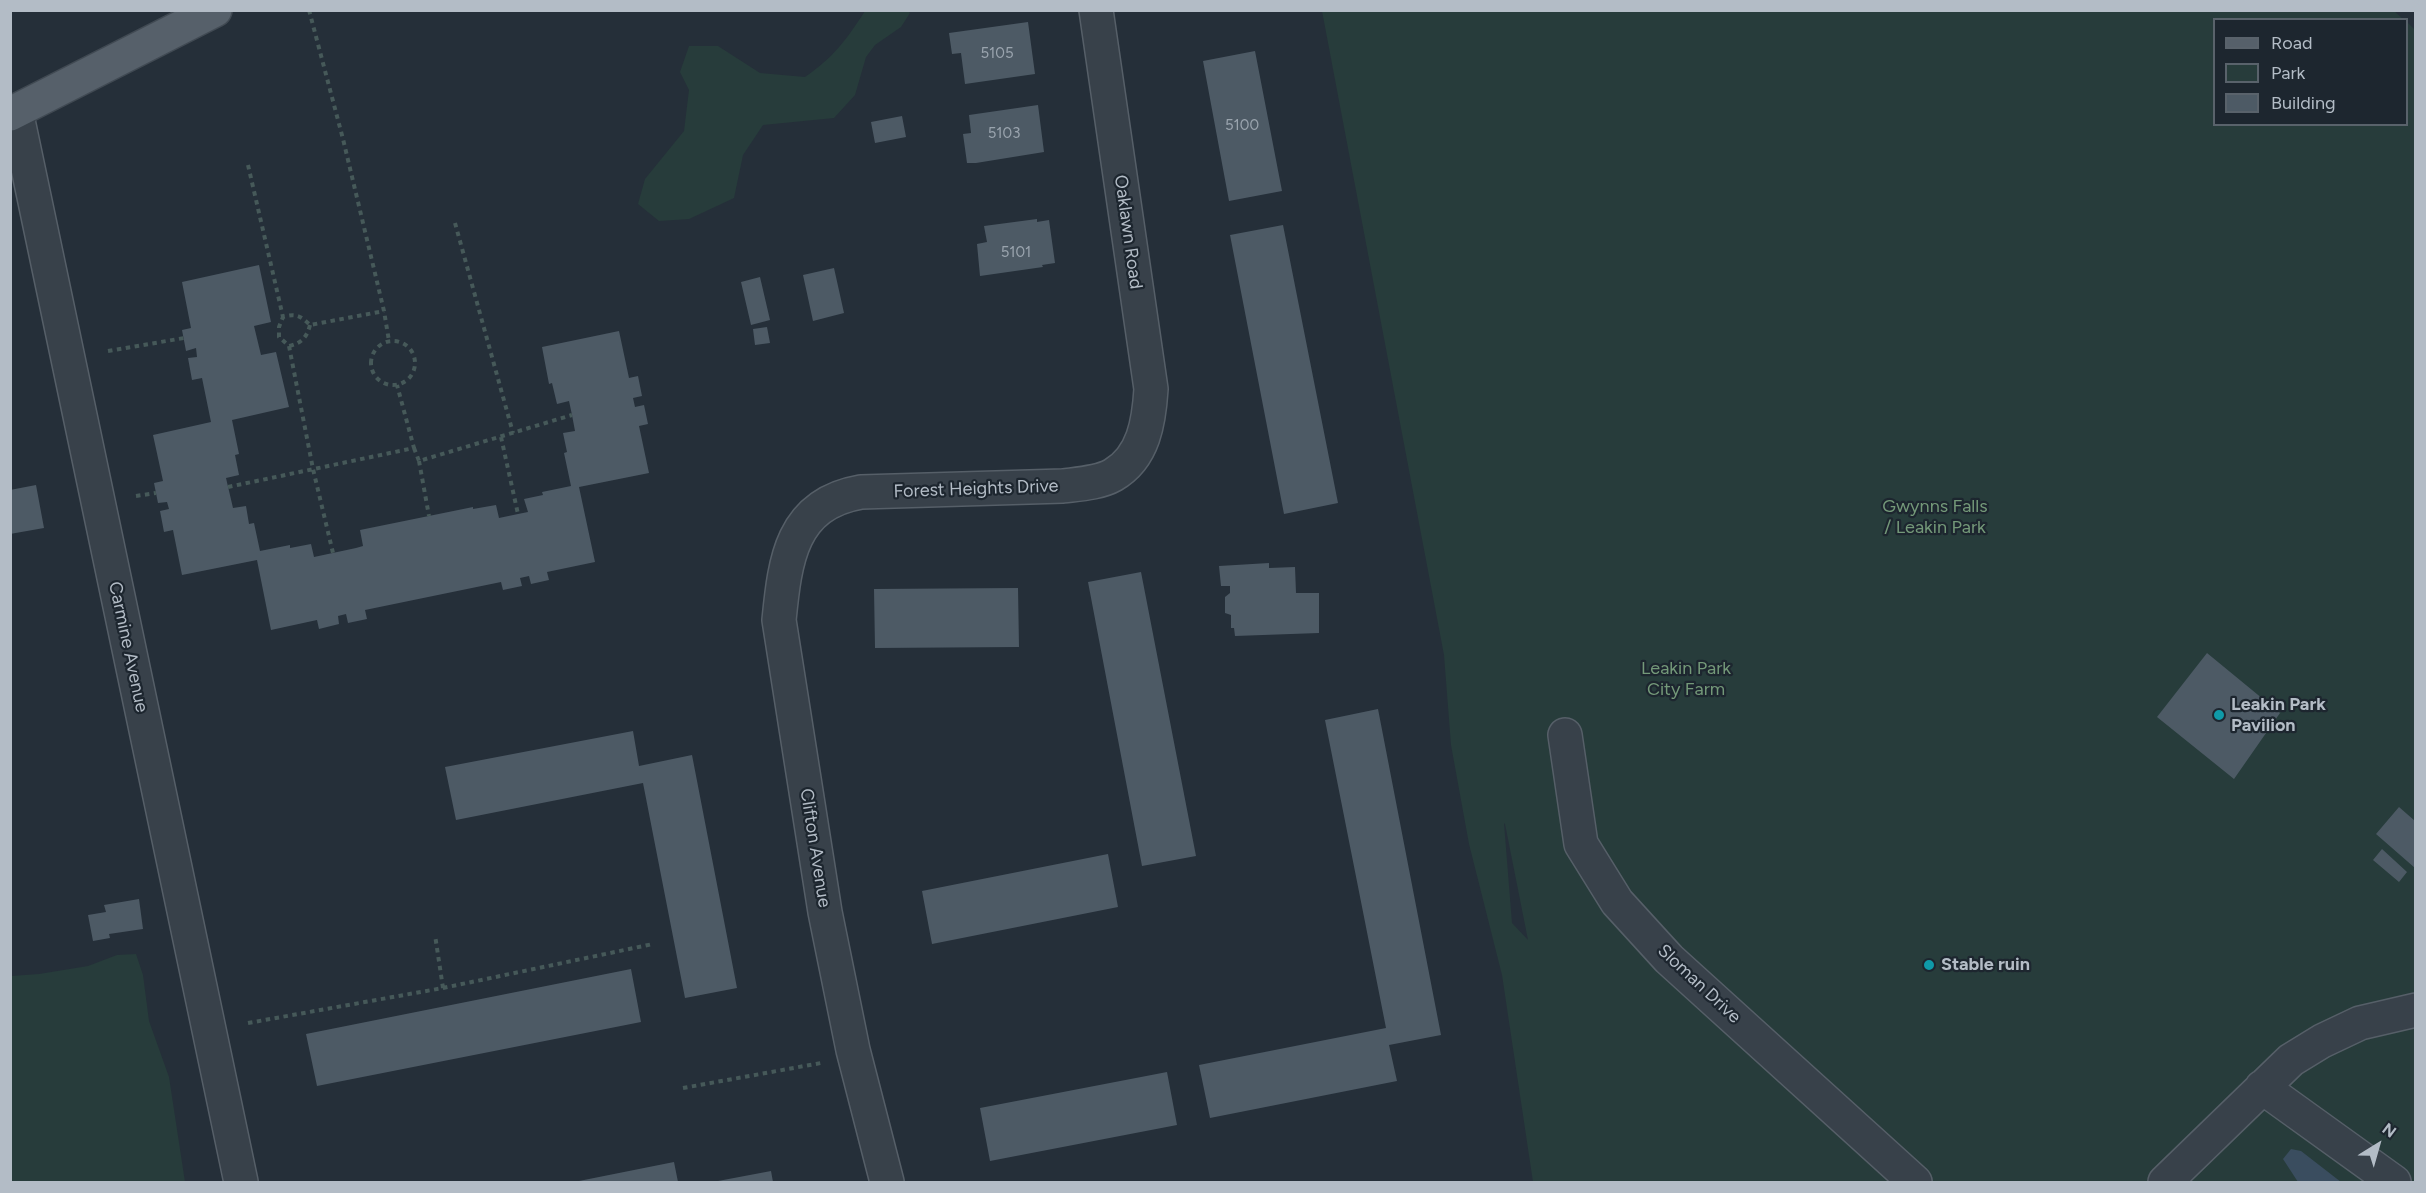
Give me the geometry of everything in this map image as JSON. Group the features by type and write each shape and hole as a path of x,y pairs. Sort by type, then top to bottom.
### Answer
{"main road":[{"path":"13,113 215,10"}],"street":[{"name":"Oaklawn Road","path":"1096,10 1151,389 1149,418 1137,453"},
{"name":"Carmine Avenue","path":"13,113 241,1182"},
{"name":"Forest Heights Drive","path":"811,515 822,505 841,496 861,492 1063,486 1091,482 1113,475 1137,453"},
{"name":"Clifton Avenue","path":"811,515 793,544 784,574 779,620 825,912 855,1057 887,1182"},
{"name":"Sloman Drive","path":"1565,735 1581,844 1617,902 1670,959 1915,1182"},
{"path":"2165,1182 2291,1060 2322,1041 2360,1023 2415,1010"},
{"path":"2262,1087 2394,1182"}],"path":[{"path":"309,10 343,139 389,341"},
{"path":"248,165 283,317 279,327 279,337 290,346 313,469 333,553"},
{"path":"455,223 513,433"},
{"path":"310,325 384,311"},
{"path":"283,317 302,316 310,325"},
{"path":"290,346 299,344 307,336 310,325"},
{"path":"108,351 184,338"},
{"path":"389,341 403,343 413,353 415,359 414,373 397,385 382,383 377,378 371,363 376,349 389,341"},
{"path":"397,385 418,461 429,516"},
{"path":"418,461 572,415"},
{"path":"501,437 518,514"},
{"path":"228,487 414,448"},
{"path":"136,496 156,494"},
{"path":"435,934 443,988"},
{"path":"248,1023 443,988 653,944"},
{"path":"683,1088 822,1062"}],"green space":[{"name":"Gwynns Falls / Leakin Park","path":"2393,10 2402,18 2213,18 2213,126 2408,126 2408,23 2415,30 2415,1182 1533,1182 1502,975 1469,844 1451,745 1444,655 1322,11","holes":["1504,823 1505,824 1528,940 1512,923"]},
{"path":"865,11 908,11 910,13 901,27 875,45 866,57 855,95 834,118 763,125 743,155 734,198 689,219 659,221 638,204 645,179 684,131 689,90 680,72 689,46 718,46 760,73 805,77 824,63 839,47"},
{"path":"136,954 143,975 149,1021 169,1077 185,1182 11,1182 11,976 88,966 117,955"}],"water":[{"path":"2291,1149 2301,1151 2341,1182 2298,1182 2283,1159"}],"building":[{"path":"1028,22 1035,74 965,84 961,53 952,54 949,33"},
{"path":"1255,51 1282,191 1229,201 1203,61"},
{"path":"1038,105 1044,152 967,163 963,134 971,133 969,115"},
{"path":"902,116 906,137 875,143 871,122"},
{"path":"1037,219 1037,222 1049,220 1055,263 1042,265 1043,267 980,276 977,244 987,242 984,226"},
{"path":"1283,225 1338,503 1284,514 1230,235"},
{"path":"259,265 271,322 254,326 261,355 276,352 289,407 232,420 239,454 235,455 239,475 226,478 233,508 246,506 249,524 254,523 260,551 290,545 290,548 311,544 314,557 363,546 360,530 473,507 473,509 496,505 499,518 528,512 524,499 543,495 542,492 571,486 564,453 567,452 563,433 575,431 572,415 569,401 557,404 552,383 549,384 542,347 619,331 629,378 638,376 642,396 633,398 635,407 644,405 648,424 639,426 649,473 579,487 595,562 547,572 549,580 531,584 529,576 520,578 522,586 503,590 501,582 365,610 367,619 348,623 346,614 338,616 339,624 319,629 317,620 271,630 257,560 182,575 173,530 164,532 160,511 169,509 167,502 158,503 154,483 163,481 153,435 211,422 202,378 192,380 188,358 197,357 196,348 186,351 182,330 191,328 182,282"},
{"path":"834,268 844,313 813,321 803,275"},
{"path":"760,277 770,320 751,325 741,282"},
{"path":"767,327 770,343 755,345 753,329"},
{"path":"36,485 44,528 10,534 10,490"},
{"path":"1269,563 1269,568 1295,567 1296,593 1319,593 1319,633 1235,636 1234,628 1231,628 1231,615 1225,613 1225,597 1230,593 1230,586 1221,586 1219,566"},
{"path":"1141,572 1196,856 1142,866 1088,582"},
{"path":"1018,588 1019,647 875,648 874,589"},
{"name":"Leakin Park Pavilion","path":"2207,653 2280,713 2234,779 2157,717"},
{"path":"1378,709 1441,1035 1389,1045 1397,1081 1210,1118 1199,1065 1386,1028 1325,720"},
{"path":"633,731 639,766 692,755 737,988 685,998 643,783 456,820 445,767"},
{"path":"2399,807 2415,821 2415,868 2376,834"},
{"path":"2382,849 2407,872 2399,882 2373,860"},
{"path":"1108,854 1118,907 932,944 922,891"},
{"path":"139,899 143,929 109,934 110,938 93,941 88,915 106,912 104,905"},
{"path":"631,969 641,1022 317,1086 306,1034"},
{"path":"1167,1072 1177,1125 990,1161 980,1108"},
{"path":"674,1162 678,1182 579,1182 579,1181"},
{"path":"771,1171 773,1182 718,1182 718,1181"}],"place":[{"name":"Leakin Park Pavilion","path":"2219,715"},
{"name":"Stable ruin","path":"1929,965"}],"park label":[{"name":"Leakin Park City Farm","path":"1686,679"}]}
